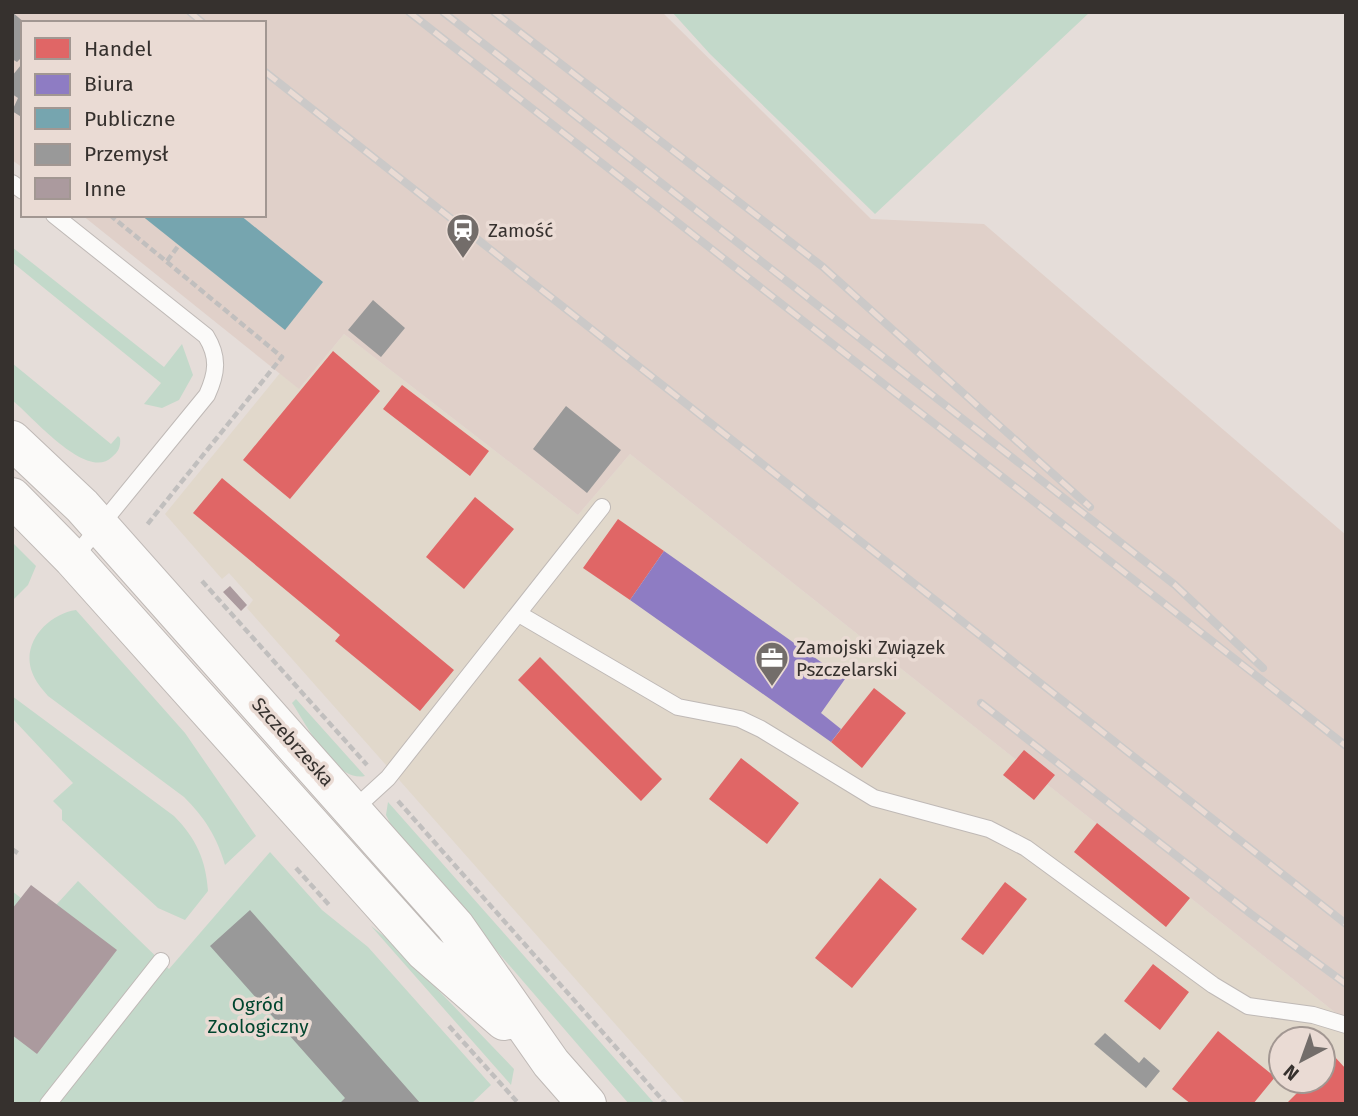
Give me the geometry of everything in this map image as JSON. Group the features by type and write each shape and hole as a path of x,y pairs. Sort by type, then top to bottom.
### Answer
{"street":[{"name":"Szczebrzeska","path":"12,440 61,485 100,527 455,926 551,1063 587,1104"},
{"name":"Szczebrzeska","path":"12,497 73,559 425,952 551,1063"}],"lane":[{"path":"57,217 206,336 216,356 214,381 207,395 73,559"},
{"path":"354,810 388,778 602,507"},
{"path":"519,614 678,707 740,719 874,798 989,829 1026,848 1213,985 1248,1006 1313,1015 1346,1025"},
{"path":"48,1104 162,961"}],"path":[{"path":"167,261 179,245"},
{"path":"12,849 19,854"}],"shaded area":[{"path":"12,12 662,12 871,219 984,224 1346,535 1346,1021 630,454 578,515 344,334 299,389 84,217 266,217 266,21 21,21 21,167 12,160"},
{"path":"344,334 578,515 630,454 1346,1021 1346,1104 686,1104 247,608 253,600 229,573 222,579 165,514 280,373 300,388"}],"green space":[{"path":"672,12 1090,12 875,214 710,54"},
{"path":"12,247 164,367 182,344 193,375 179,400 162,408 144,404 161,383 12,262"},
{"path":"12,363 111,444 118,436 120,444 116,453 101,462 89,461 60,444 46,432 12,400"},
{"path":"12,542 36,566 28,585 12,601"},
{"path":"76,610 185,733 256,836 225,865 209,828 184,797 48,696 35,679 30,651 39,632 56,617"},
{"path":"12,696 174,816 188,833 202,859 208,891 185,920 158,908 62,820 62,810 53,801 73,783 12,718"},
{"path":"296,699 365,776 354,776 333,762 292,703"},
{"path":"388,802 655,1104 629,1104 395,833 386,815"},
{"name":"Ogród Zoologiczny","path":"270,852 322,910 368,947 491,1085 471,1104 12,1104 12,891 45,917 78,881 169,969"},
{"path":"371,926 393,943 514,1069 511,1085"}],"building: Handel":[{"path":"333,351 380,391 290,499 243,460"},
{"path":"402,385 489,451 470,476 383,409"},
{"path":"222,478 454,670 420,711 335,641 340,635 193,513"},
{"path":"475,497 514,529 464,589 426,557"},
{"path":"618,519 664,551 630,600 583,568"},
{"path":"540,657 662,779 641,801 518,680"},
{"path":"874,688 906,713 862,768 831,742"},
{"path":"1024,750 1055,775 1034,800 1003,775"},
{"path":"741,758 799,803 767,844 709,799"},
{"path":"1097,823 1190,898 1166,927 1074,852"},
{"path":"880,878 917,909 852,988 815,958"},
{"path":"1005,882 1027,899 983,955 961,939"},
{"path":"1153,964 1189,992 1160,1030 1124,1001"},
{"path":"1218,1031 1267,1071 1267,1087 1253,1104 1191,1104 1172,1089"},
{"path":"1337,1059 1346,1069 1346,1104 1286,1104 1295,1095 1337,1095"}],"building: Biura":[{"path":"664,551 845,679 821,713 841,729 831,742 630,600"}],"building: Publiczne":[{"path":"144,217 242,217 323,282 285,330"}],"building: Przemysł":[{"path":"12,12 23,21 21,58 17,62 12,59"},
{"path":"21,65 21,117 12,111 18,98 12,94 12,76"},
{"path":"373,300 405,328 381,357 348,330"},
{"path":"566,406 621,450 587,493 533,449"},
{"path":"250,910 421,1104 339,1104 345,1098 210,946"},
{"path":"1105,1033 1139,1063 1144,1057 1160,1071 1146,1088 1094,1044"}],"building: Inne":[{"path":"230,586 247,605 241,611 223,592"},
{"path":"31,885 117,950 37,1054 12,1035 12,909"}],"railway":[{"path":"190,12 201,21"},
{"path":"409,12 1346,746"},
{"path":"443,12 1175,585 1263,668"},
{"path":"494,12 823,267 1090,507"},
{"path":"266,73 1346,924"},
{"path":"981,703 1251,914 1346,984"}],"place":[{"name":"Zamość","path":"463,260"},
{"name":"Zamojski Związek Pszczelarski","path":"772,688"}]}
